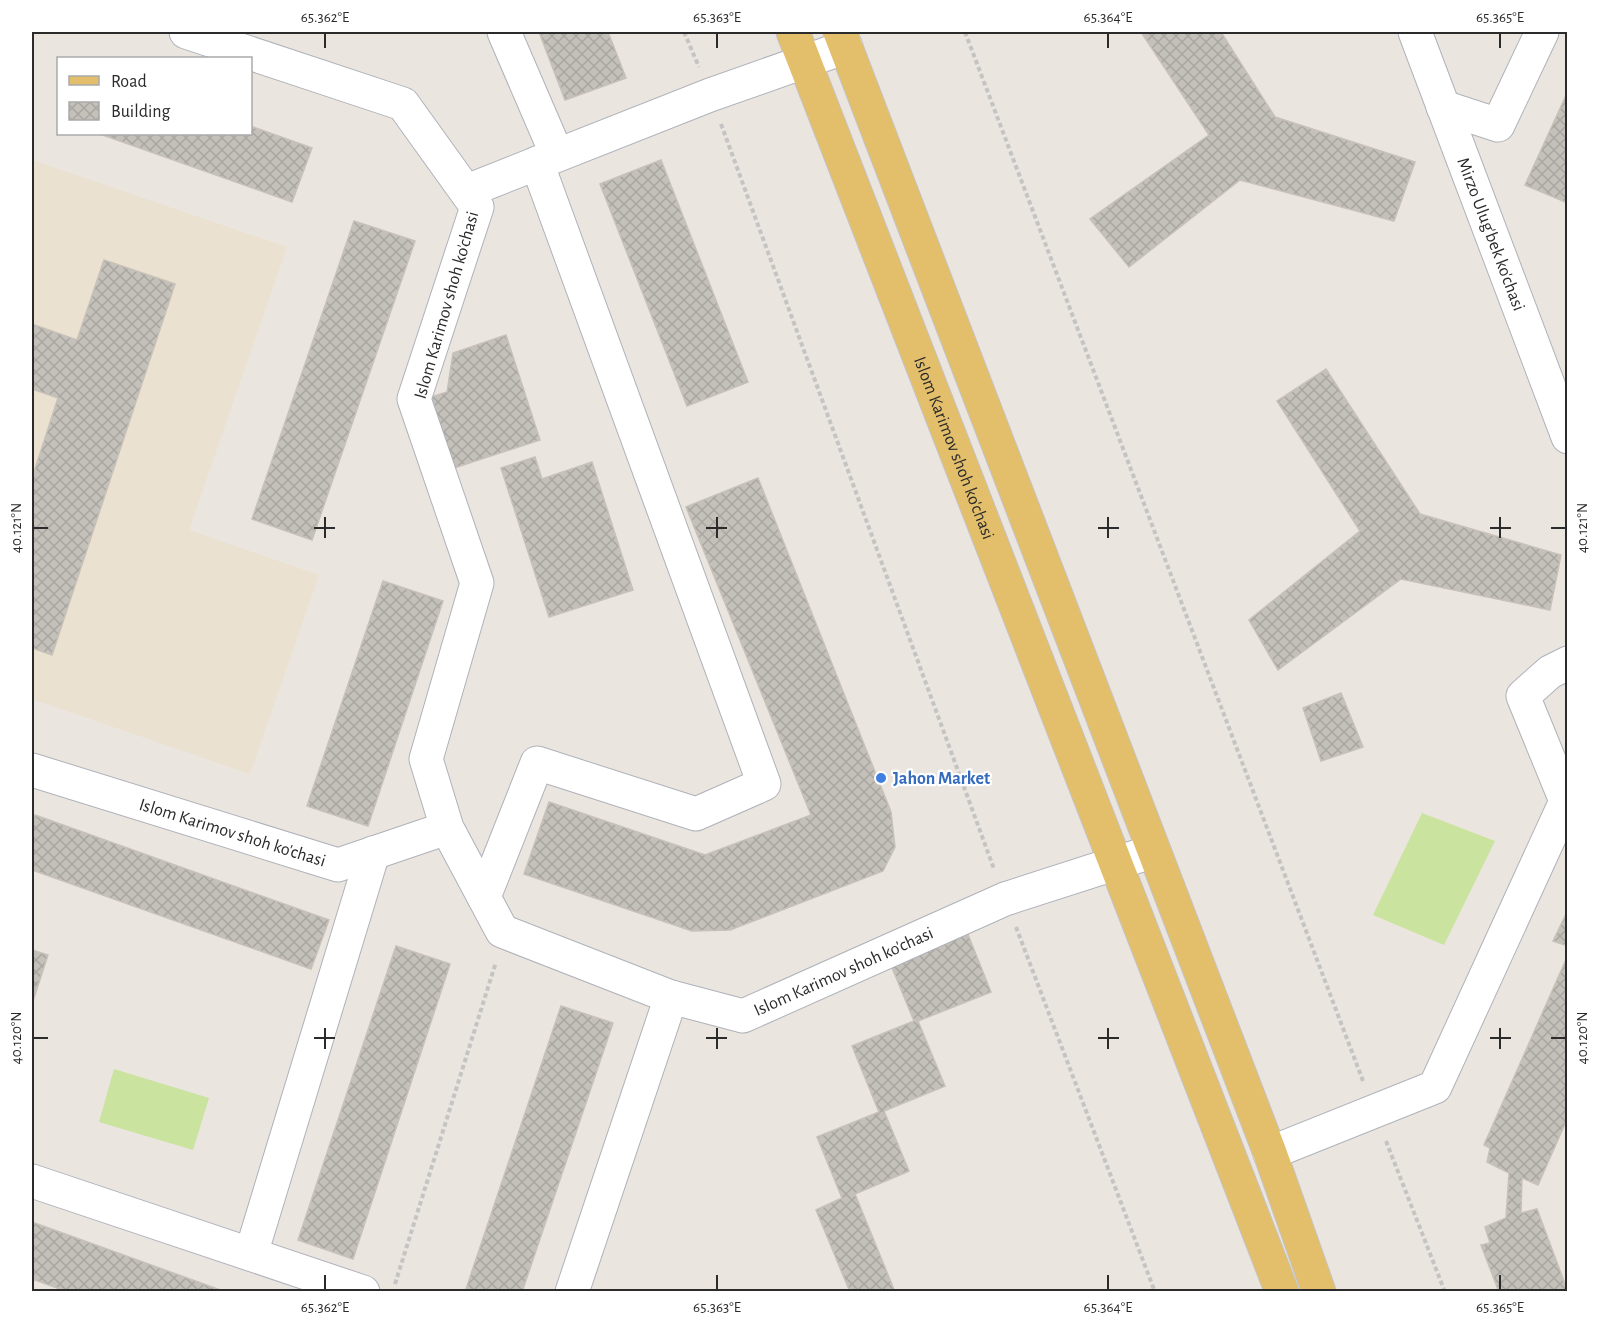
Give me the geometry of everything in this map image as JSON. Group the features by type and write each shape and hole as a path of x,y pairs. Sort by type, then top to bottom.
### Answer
{"main road":[{"path":"843,39 1270,1153 1319,1292"},
{"name":"Islom Karimov shoh ko'chasi","path":"799,46 1282,1292"}],"street":[{"path":"186,32 403,104 467,191 710,95 799,46 843,39"},
{"path":"484,897 537,763 696,814 764,784 504,32"},
{"name":"Mirzo Ulug'bek ko'chasi","path":"1415,32 1566,428"},
{"path":"1443,107 1498,125 1542,32"},
{"name":"Islom Karimov shoh ko'chasi","path":"32,770 338,865 447,828 426,759 477,584 414,399 477,207 467,191"},
{"path":"1270,1153 1435,1087 1566,801 1523,696 1550,672 1568,663"},
{"path":"447,828 504,932"},
{"name":"Islom Karimov shoh ko'chasi","path":"504,932 671,997 743,1016 1005,899 1154,851"},
{"path":"251,1254 373,853"},
{"path":"572,1292 671,997"},
{"path":"32,1181 363,1292"}],"path":[{"path":"684,32 710,95 1005,899 1155,1292"},
{"path":"965,32 1374,1112 1445,1292"},
{"path":"392,1292 504,932"}],"shaded area":[{"path":"32,160 287,247 189,530 319,575 250,774 32,699"}],"green space":[{"path":"1422,813 1495,841 1444,945 1373,915"},
{"path":"114,1069 209,1098 193,1150 99,1122"}],"building":[{"path":"539,32 608,32 626,78 565,100"},
{"path":"1141,32 1221,32 1275,117 1415,162 1394,221 1240,180 1129,267 1090,219 1209,135"},
{"path":"1568,91 1568,203 1525,185"},
{"path":"252,127 312,148 292,202 103,135 252,135"},
{"path":"661,160 748,382 687,406 600,184"},
{"path":"354,221 415,241 312,540 252,519"},
{"path":"104,260 175,284 52,655 32,648 32,478 58,398 32,389 32,324 77,340"},
{"path":"506,335 540,440 454,468 431,397 447,392 453,353"},
{"path":"1326,369 1420,514 1561,555 1550,610 1401,579 1278,670 1249,620 1360,531 1277,401"},
{"path":"535,457 542,479 592,462 633,590 549,617 501,468"},
{"path":"758,478 891,812 895,847 883,871 730,930 692,931 524,874 549,802 705,855 811,815 686,507"},
{"path":"383,581 443,601 368,826 307,806"},
{"path":"1341,693 1363,747 1321,761 1303,708"},
{"path":"35,815 329,920 311,969 32,870 32,824"},
{"path":"1568,910 1568,946 1553,941"},
{"path":"965,927 991,992 918,1021 945,1086 884,1111 909,1171 855,1194 895,1292 850,1292 816,1210 842,1198 817,1137 879,1112 852,1046 914,1021 888,958"},
{"path":"396,946 450,964 353,1259 298,1240"},
{"path":"32,950 48,955 32,1004"},
{"path":"1568,955 1568,1117 1538,1185 1522,1178 1521,1213 1537,1209 1568,1292 1499,1292 1481,1245 1490,1243 1485,1227 1506,1218 1509,1173 1487,1162 1490,1148 1484,1145"},
{"path":"561,1006 613,1023 522,1292 465,1292"},
{"path":"32,1222 226,1292 68,1292 32,1279"}],"place":[{"name":"Jahon Market","path":"881,778"}]}
